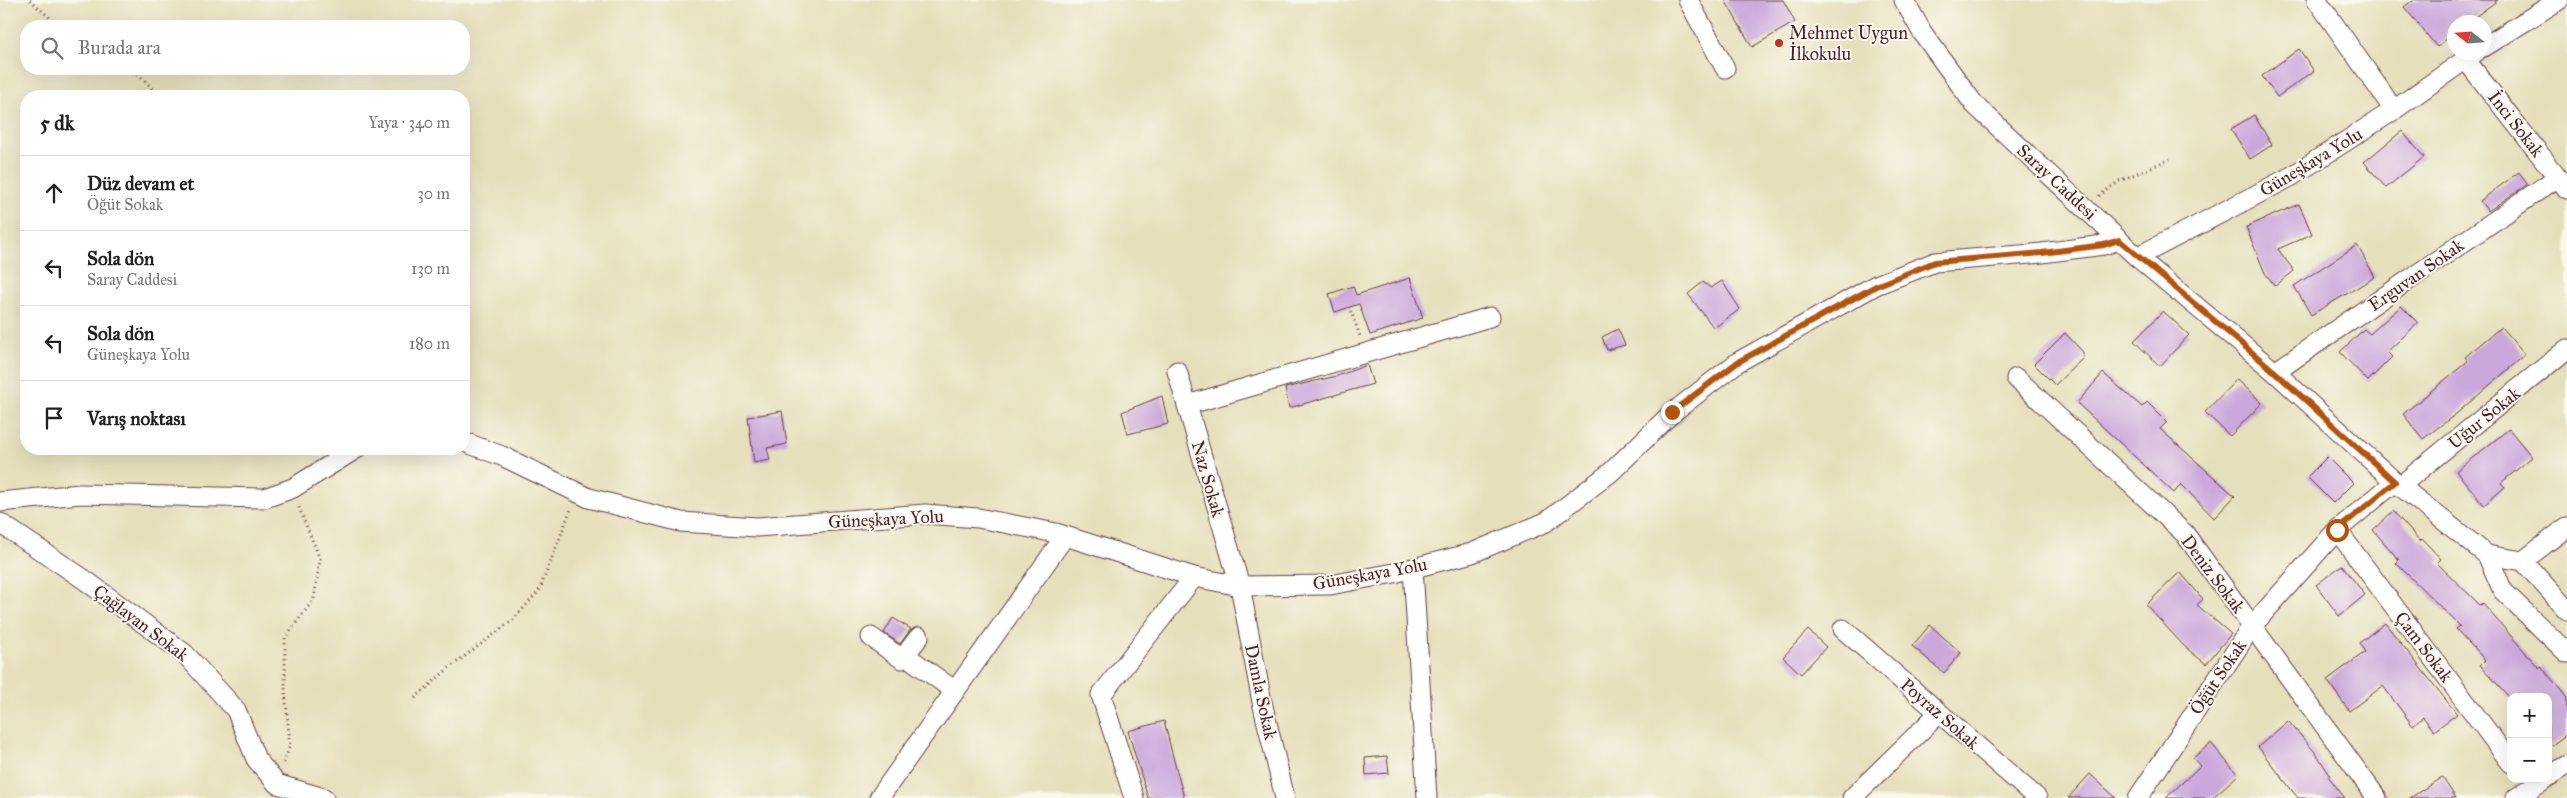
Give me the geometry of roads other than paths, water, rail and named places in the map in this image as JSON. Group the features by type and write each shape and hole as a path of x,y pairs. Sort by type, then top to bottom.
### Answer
{"street":[{"path":"1688,0 1725,68"},
{"name":"Saray Caddesi","path":"1905,0 1922,32 1974,104 2137,257 2275,372 2398,484 2487,555 2504,591 2567,653"},
{"path":"2317,0 2394,110"},
{"path":"2492,42 2559,0"},
{"name":"Güneşkaya Yolu","path":"2137,257 2292,176 2394,110 2464,60"},
{"name":"İnci Sokak","path":"2473,60 2562,183"},
{"name":"Erguvan Sokak","path":"2275,372 2562,183"},
{"name":"Güneşkaya Yolu","path":"470,444 502,456 589,498 681,522 757,528 925,514 978,518 1065,536 1194,577 1240,586 1330,585 1413,568 1472,553 1546,522 1611,472 1672,412 1738,362 1876,286 1935,262 2042,253 2104,245 2119,240"},
{"path":"1187,405 1490,316"},
{"name":"Uğur Sokak","path":"2398,484 2567,349"},
{"name":"Naz Sokak","path":"1177,371 1240,586"},
{"name":"Deniz Sokak","path":"2016,378 2184,534 2377,798"},
{"path":"0,502 80,494 265,498 293,488 346,455"},
{"name":"Öğüt Sokak","path":"2138,798 2252,626 2337,530 2398,484"},
{"name":"Çağlayan Sokak","path":"0,523 85,580 185,654 236,710 256,759 277,784 324,798"},
{"path":"2567,527 2523,561 2567,610"},
{"name":"Çam Sokak","path":"2337,530 2507,759"},
{"path":"879,798 1065,536"},
{"name":"Saray Caddesi","path":"2487,555 2523,561"},
{"path":"1413,568 1427,798"},
{"path":"1134,798 1101,696 1194,577"},
{"name":"Damla Sokak","path":"1240,586 1262,702 1285,798"},
{"name":"Poyraz Sokak","path":"1843,629 1938,714 2037,798"},
{"path":"871,637 902,659 919,637"},
{"path":"905,655 955,691"},
{"path":"1852,798 1938,714"},
{"path":"2552,774 2567,765"}],"place":[{"name":"Mehmet Uygun İlkokulu","path":"1779,43"}]}
